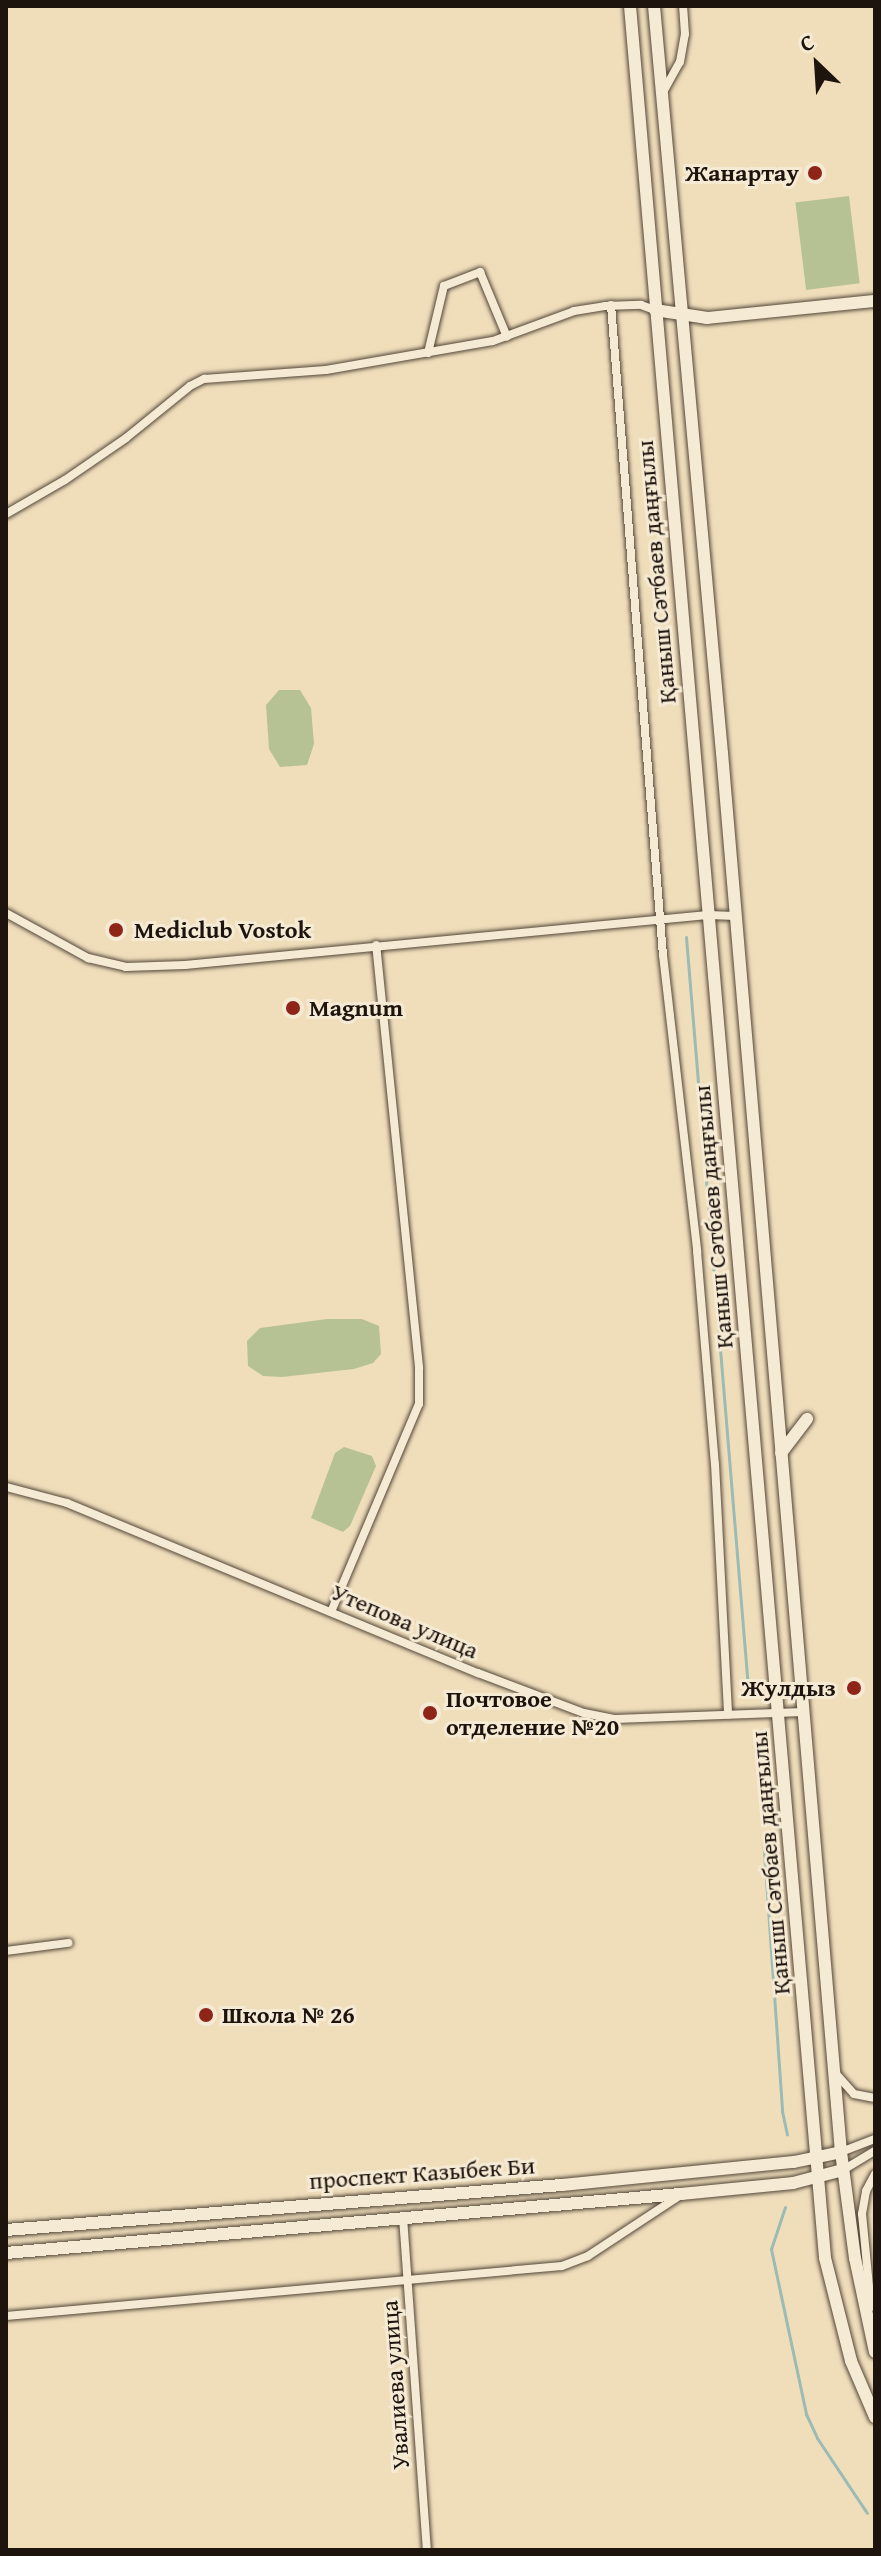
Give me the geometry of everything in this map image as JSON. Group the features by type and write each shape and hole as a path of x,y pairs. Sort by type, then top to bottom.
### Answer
{"main road":[{"name":"Қаныш Сәтбаев даңғылы","path":"630,6 825,2258 851,2361 875,2417"},
{"name":"Қаныш Сәтбаев даңғылы","path":"654,6 841,2152 855,2258 875,2352"},
{"path":"655,310 707,318 875,301"},
{"path":"781,1453 807,1419"},
{"name":"проспект Казыбек Би","path":"6,2230 562,2185 816,2158 841,2152"},
{"name":"проспект Казыбек Би","path":"6,2253 681,2194 818,2178 843,2170"}],"street":[{"path":"662,95 680,62 685,34 683,6"},
{"path":"428,353 444,286 480,272 507,337"},
{"path":"611,305 660,920 697,1251 714,1449 728,1715"},
{"path":"6,514 65,480 126,438 190,386 204,379 326,370 428,353 507,337 574,311 611,305 641,305 655,310"},
{"path":"6,913 88,958 126,967 185,965 708,915 735,916"},
{"path":"331,1612 419,1404 419,1367 376,945"},
{"name":"Утепова улица","path":"6,1487 67,1503 584,1713 615,1719 803,1712"},
{"path":"6,1951 68,1943"},
{"path":"834,2072 854,2094 875,2098"},
{"path":"841,2152 875,2139"},
{"path":"843,2170 875,2151"},
{"path":"875,2174 866,2191 862,2214 875,2352"},
{"path":"6,2316 562,2266 588,2256 681,2194"},
{"name":"Увалиева улица","path":"403,2217 427,2550"}],"green space":[{"path":"849,196 860,283 806,290 795,203"},
{"path":"279,690 300,690 311,708 314,744 307,765 280,767 269,749 266,705"},
{"path":"327,1319 362,1319 379,1326 381,1354 373,1363 354,1369 282,1377 263,1376 248,1366 247,1341 260,1328"},
{"path":"344,1447 372,1456 376,1466 350,1526 343,1532 311,1518 335,1453"}],"waterway":[{"path":"686,937 748,1688"},
{"path":"755,1746 760,1779"},
{"path":"763,1837 782,2111 787,2134"},
{"path":"785,2207 771,2249 806,2414 817,2438 867,2513"}],"place":[{"name":"Жанартау","path":"815,173"},
{"name":"Mediclub Vostok","path":"116,930"},
{"name":"Magnum","path":"293,1008"},
{"name":"Жулдыз","path":"854,1688"},
{"name":"Почтовое отделение №20","path":"430,1713"},
{"name":"Школа № 26","path":"206,2015"}]}
